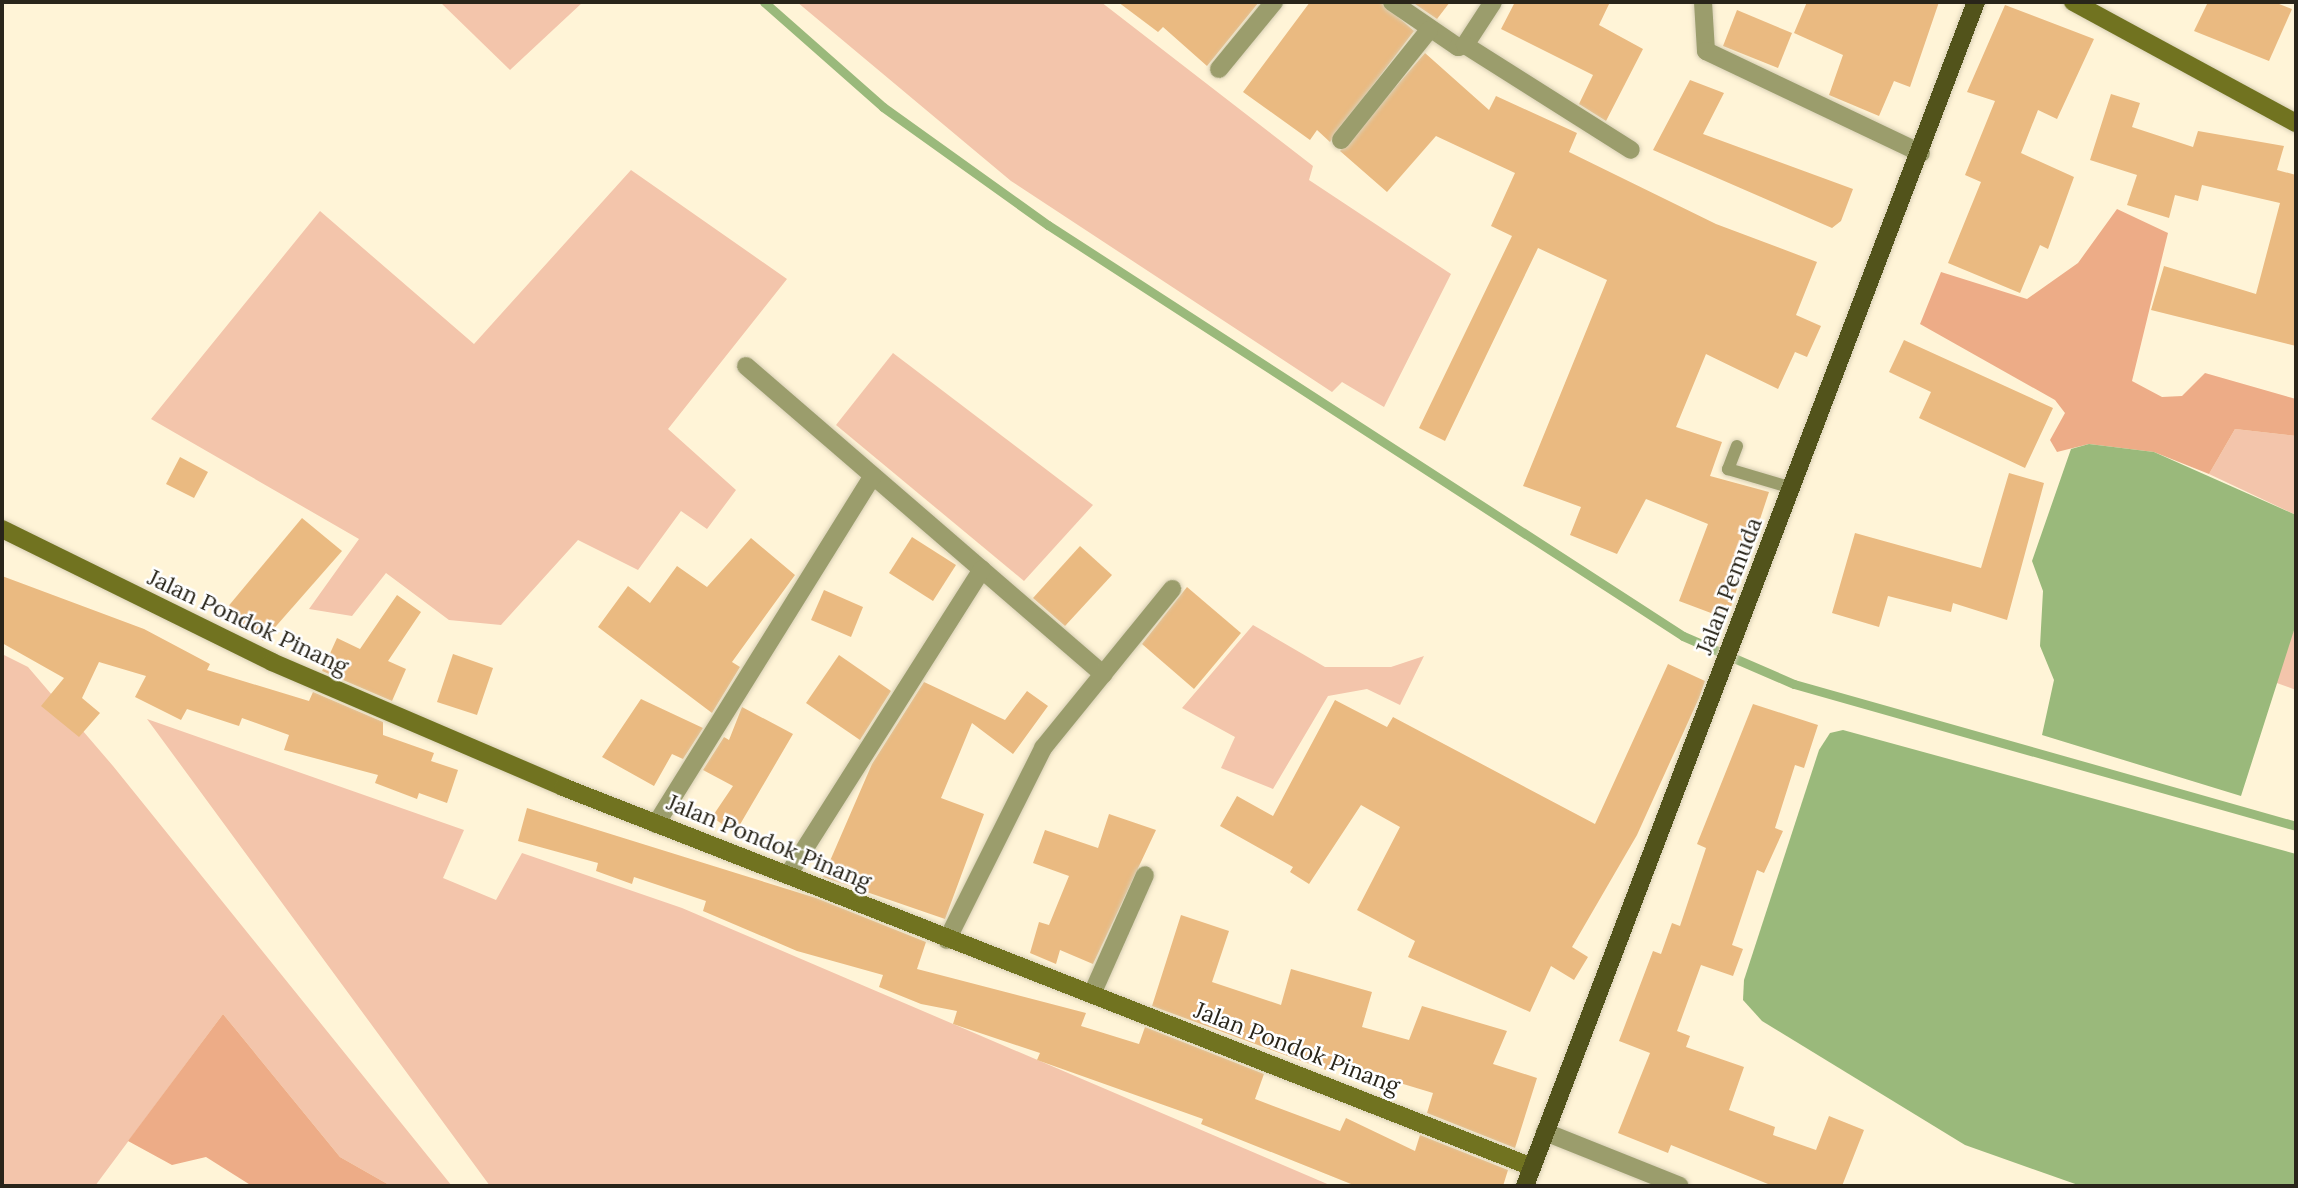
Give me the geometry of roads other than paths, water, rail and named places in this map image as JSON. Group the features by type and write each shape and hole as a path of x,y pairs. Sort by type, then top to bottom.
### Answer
{"main road":[{"name":"Jalan Pemuda","path":"1525,1186 1976,2"}],"street":[{"path":"1219,69 1274,2"},
{"path":"1392,2 1449,45 1465,45 1632,149"},
{"path":"1465,45 1493,2"},
{"path":"1703,2 1706,51 1920,153"},
{"path":"2073,2 2296,123"},
{"path":"1341,140 1429,30"},
{"path":"746,366 1103,674"},
{"path":"656,824 873,476"},
{"name":"Jalan Pondok Pinang","path":"2,529 272,662 656,824 1532,1167"},
{"path":"788,875 982,569"},
{"path":"947,940 1044,748 1172,589"},
{"path":"1092,994 1144,874"},
{"path":"1545,1132 1680,1186"}],"lane":[{"path":"1737,446 1728,469 1792,488"}],"waterway":[{"path":"764,2 883,107 1048,225 1683,636 1794,684 2296,826"}]}
